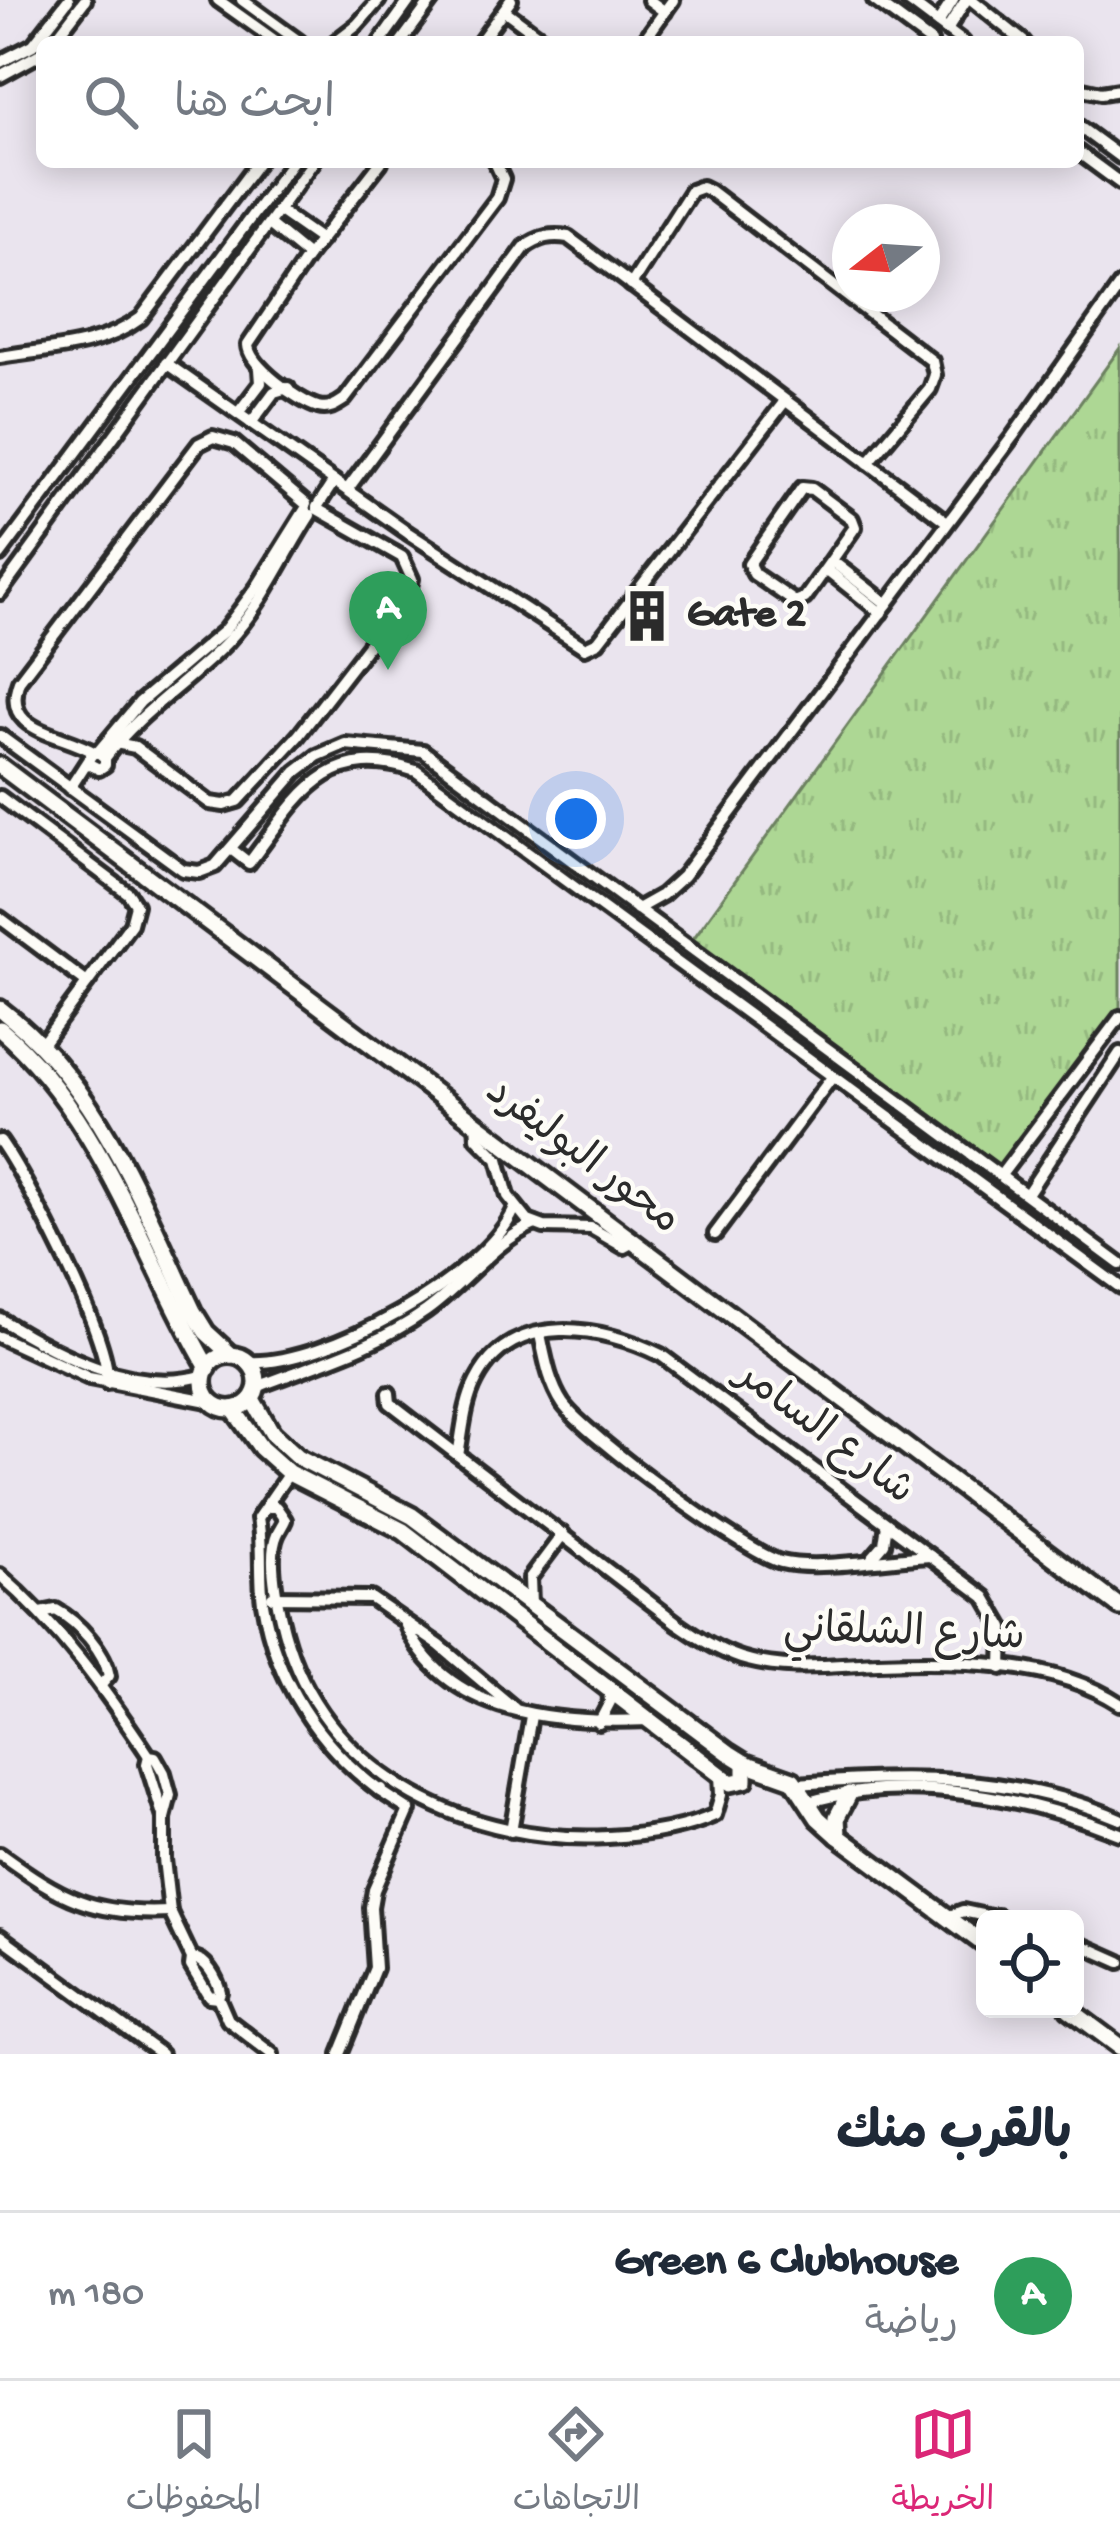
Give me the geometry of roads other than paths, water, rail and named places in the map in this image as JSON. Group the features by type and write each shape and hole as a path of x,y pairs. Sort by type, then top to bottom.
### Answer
{"street":[{"path":"40,36 68,0"},
{"path":"58,36 85,0"},
{"path":"218,0 269,36"},
{"path":"242,0 292,36"},
{"path":"342,36 379,0"},
{"path":"384,36 410,0"},
{"path":"405,36 432,0"},
{"path":"649,0 665,12"},
{"path":"647,36 673,0"},
{"path":"874,0 923,36"},
{"path":"907,0 955,36"},
{"path":"942,27 953,0"},
{"path":"942,27 969,0 1016,36"},
{"path":"484,36 507,5 541,36"},
{"path":"0,62 36,41"},
{"path":"0,76 36,56"},
{"path":"1084,89 1120,91"},
{"path":"1084,130 1120,157"},
{"path":"1084,156 1120,183"},
{"path":"0,358 95,341 129,327 141,318 254,168"},
{"path":"0,555 288,168"},
{"path":"0,593 309,168"},
{"path":"376,168 250,337 248,352 260,369 323,408 345,399 497,198 503,179 498,168"},
{"path":"632,285 698,187 706,188 776,240 932,361 935,375 930,389 868,463"},
{"path":"278,210 321,240"},
{"path":"269,224 308,256"},
{"path":"347,490 525,247 545,236 568,237 947,522"},
{"path":"637,909 662,896 683,876 1120,285"},
{"path":"166,363 579,646 592,646 785,401"},
{"path":"238,413 261,383 260,369"},
{"path":"251,423 278,389 288,388"},
{"path":"251,396 264,405"},
{"path":"96,759 80,745 18,716 14,699 19,681 202,442 213,437 234,442 311,508 402,557 412,574 408,594 298,736 238,801 219,806 206,801 135,747 116,743"},
{"path":"75,791 96,759 144,705 228,634 266,592 331,479"},
{"path":"802,488 812,489 854,523 854,531 830,565 805,598 795,602 754,574 749,564 802,488"},
{"path":"830,565 884,608"},
{"path":"96,759 116,743 144,705"},
{"path":"127,730 135,747"},
{"path":"0,736 183,870 194,873 210,869 296,772 317,757 345,744 423,752 1120,1264"},
{"path":"231,848 249,863 305,790 329,770 385,761 416,771 1120,1287"},
{"name":"محور البوليفرد","path":"0,766 1120,1607"},
{"path":"0,797 128,893 136,904 131,924 42,1044"},
{"path":"0,917 87,983"},
{"path":"0,1009 42,1044 98,1117 193,1310 206,1332 231,1355 248,1361 287,1361 378,1325 453,1275 503,1230 515,1208"},
{"path":"1001,1175 1120,1017"},
{"path":"0,1029 52,1083 84,1128 206,1372 204,1387 213,1402"},
{"path":"1027,1194 1120,1053"},
{"path":"715,1234 833,1076"},
{"path":"476,1124 477,1138 498,1159 515,1208 535,1224"},
{"path":"0,1141 47,1224 104,1351 108,1377"},
{"path":"233,1409 254,1393 404,1326 444,1299 514,1235 535,1224 591,1228 624,1246 635,1241"},
{"path":"0,1319 108,1377 176,1382 206,1372 218,1358 231,1355"},
{"name":"شارع السامر","path":"540,1334 595,1329 662,1355 985,1597 1005,1637 1002,1668"},
{"path":"458,1455 467,1402 484,1367 507,1346 540,1334 553,1385 573,1415 744,1544 786,1563 930,1556"},
{"path":"0,1337 54,1364 233,1409 261,1448 289,1473 403,1531 730,1783 745,1780 746,1763"},
{"path":"248,1361 256,1373 254,1393 272,1433 298,1457 412,1516 746,1763 783,1774 797,1784 838,1836 976,1937"},
{"name":"شارع الشلقاني","path":"389,1393 390,1403 698,1638 744,1659 795,1667 921,1663 1002,1668 1075,1681 1120,1704"},
{"path":"289,1473 258,1518 262,1598 274,1649 304,1712 333,1750 384,1786 511,1832 591,1838 682,1827 716,1815 720,1774"},
{"path":"268,1507 276,1507 285,1520 274,1552 277,1596 305,1689 329,1724 409,1810 374,1890 370,1907 376,1967 340,2054"},
{"path":"870,1559 884,1544 887,1524"},
{"path":"262,1530 278,1533"},
{"path":"503,1586 530,1578 563,1534"},
{"path":"0,1575 41,1613 101,1685 148,1756 157,1759 167,1780 170,1803 164,1818 170,1912 192,1958 200,1960 215,1978 218,1997 233,2024 272,2054"},
{"path":"530,1578 531,1608"},
{"path":"262,1598 371,1598 481,1678 514,1708"},
{"path":"41,1613 56,1610 74,1622 105,1661 109,1676 101,1685"},
{"path":"404,1620 421,1654 444,1678 476,1695 531,1716 598,1723 651,1720"},
{"path":"598,1723 610,1702 609,1688"},
{"path":"511,1832 531,1716"},
{"path":"797,1784 939,1777 1038,1791 1119,1828"},
{"path":"808,1802 849,1794 938,1792 992,1797 1119,1828"},
{"path":"838,1836 837,1817 849,1794"},
{"path":"0,1853 45,1886 85,1906 123,1913 170,1912"},
{"path":"947,1917 963,1911 976,1914"},
{"path":"0,1936 161,2054"},
{"path":"1084,1946 1120,1962"},
{"path":"1081,2018 1120,2048"}],"place":[{"name":"Gate 2","path":"647,616"},
{"name":"Green 6 Clubhouse","path":"388,670"}]}
